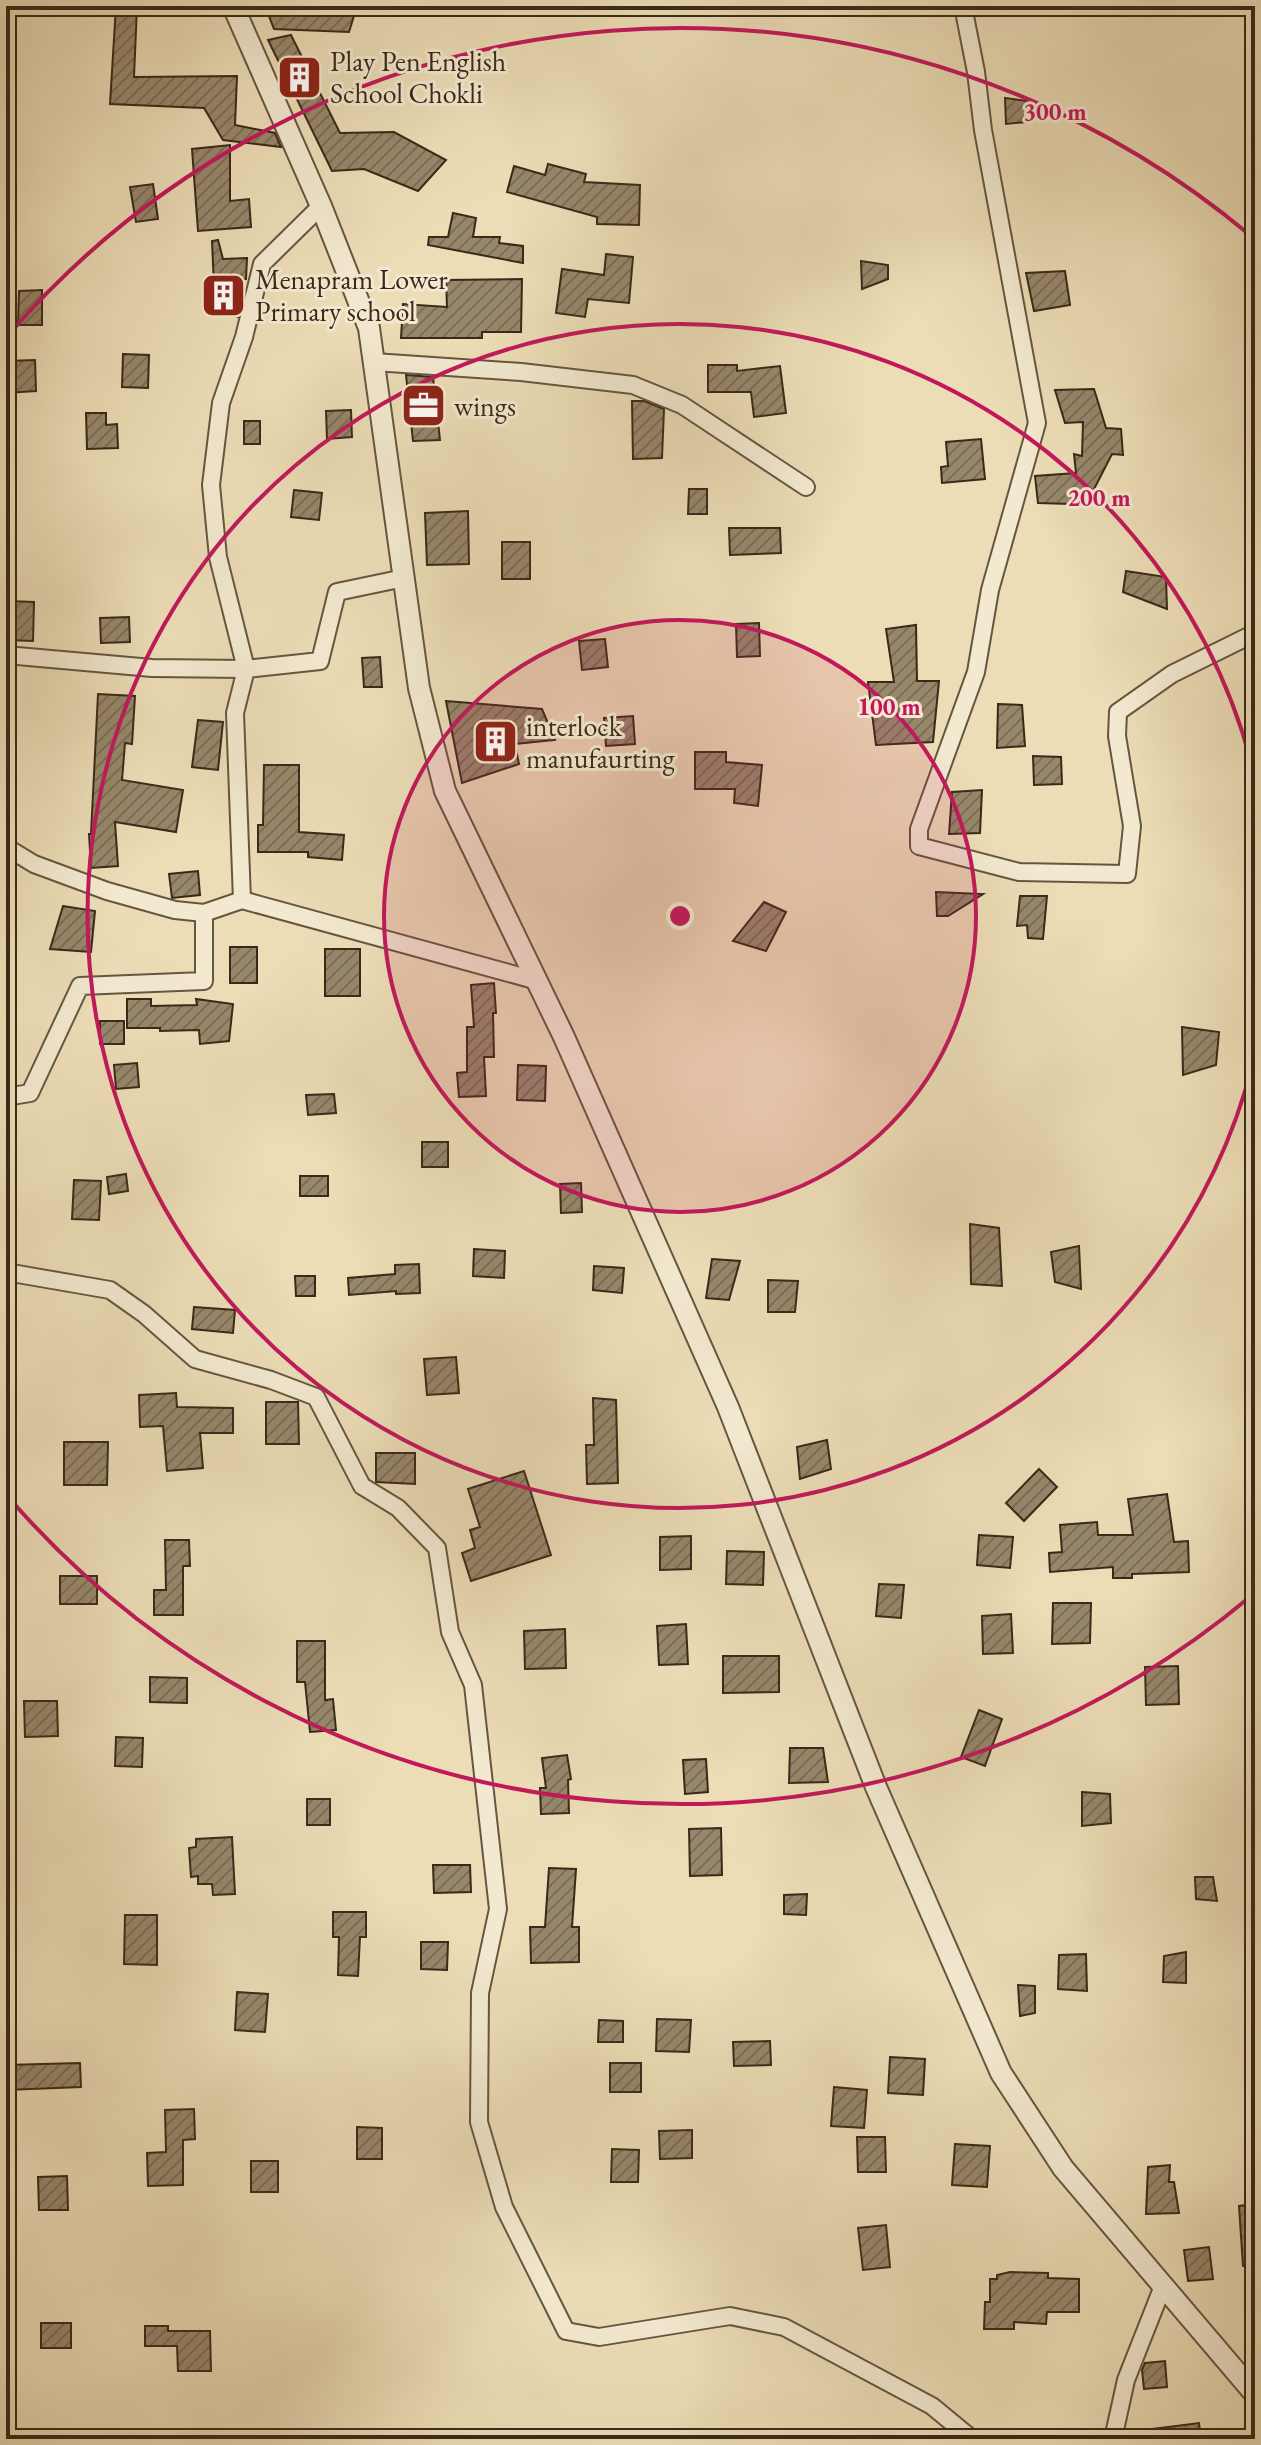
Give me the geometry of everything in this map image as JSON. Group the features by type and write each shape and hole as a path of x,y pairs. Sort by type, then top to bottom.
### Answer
{"street":[{"path":"233,6 321,206 369,328 419,688 445,791 538,981 728,1407 876,1787 1001,2073 1063,2168 1255,2394"},
{"path":"963,6 1037,423 990,590 976,672 919,829 919,846 1019,872 1127,874 1132,826 1117,736 1118,712 1172,674 1255,633"},
{"path":"242,900 235,713 246,669 218,557 211,485 221,403 244,337 262,264 321,206"},
{"path":"374,362 521,372 633,385 682,405 806,487"},
{"path":"6,655 152,668 246,669 320,661 337,592 404,578"},
{"path":"6,847 34,864 107,891 175,910 204,913 242,900 538,981"},
{"path":"6,1097 30,1093 80,986 204,981 204,913"},
{"path":"6,1272 110,1290 144,1314 195,1359 271,1380 316,1397 362,1486 398,1508 437,1548 450,1632 473,1685 498,1909 480,1993 479,2122 504,2207 566,2331 599,2337 730,2316 784,2327 932,2406 972,2439"},
{"path":"1113,2439 1126,2380 1163,2286"}],"building":[{"path":"116,6 137,6 134,77 237,76 235,125 275,133 281,147 223,140 204,108 110,104"},
{"path":"265,6 357,6 349,32 274,29"},
{"path":"291,35 340,133 394,132 446,160 418,191 364,169 332,171 268,40"},
{"path":"1005,98 1027,101 1026,122 1006,124"},
{"path":"230,145 230,201 249,199 251,227 198,231 192,149"},
{"path":"548,164 586,174 584,182 640,185 639,225 597,224 597,217 507,192 514,166 545,175"},
{"path":"153,184 158,219 136,222 130,187"},
{"path":"453,213 476,218 473,237 500,237 499,243 523,246 523,263 428,245 429,237 448,237"},
{"name":"Menapram Lower Primary school","path":"218,240 223,259 247,258 246,279 229,280 238,317 215,309 212,241"},
{"path":"606,254 633,257 629,303 588,299 585,317 556,313 562,269 604,275"},
{"path":"861,261 888,265 888,279 862,289"},
{"path":"1065,271 1070,305 1034,311 1026,273"},
{"path":"522,279 521,332 482,332 482,338 401,338 403,304 447,307 446,280"},
{"path":"42,290 42,325 18,325 19,291"},
{"path":"123,354 149,355 148,388 122,387"},
{"path":"35,360 36,391 6,393 6,361"},
{"path":"708,365 737,365 737,371 780,366 786,413 754,417 751,392 708,392"},
{"name":"wings","path":"406,375 433,377 440,440 413,441"},
{"path":"1094,389 1106,428 1121,429 1123,455 1112,454 1091,495 1071,496 1071,504 1038,503 1035,476 1076,473 1074,454 1082,456 1083,422 1065,423 1055,390"},
{"path":"632,401 644,401 664,409 662,458 633,459"},
{"path":"351,410 352,437 327,439 326,411"},
{"path":"86,413 106,413 106,425 117,424 118,448 87,449"},
{"path":"244,421 260,421 260,444 244,444"},
{"path":"981,439 985,479 942,483 941,467 948,466 946,442"},
{"path":"689,489 707,489 707,514 688,514"},
{"path":"294,490 322,493 319,520 291,517"},
{"path":"468,511 469,564 427,565 425,513"},
{"path":"729,528 780,528 781,553 730,555"},
{"path":"502,542 530,542 530,579 502,579"},
{"path":"1126,571 1166,577 1167,609 1123,592"},
{"path":"8,601 34,602 33,641 7,640"},
{"path":"129,617 130,642 101,643 100,618"},
{"path":"759,623 760,656 737,657 736,624"},
{"path":"916,625 917,681 939,681 933,742 876,745 868,682 894,682 886,629"},
{"path":"605,639 608,667 582,670 579,641"},
{"path":"380,657 382,687 364,687 362,658"},
{"path":"98,694 135,696 132,744 125,743 122,780 183,790 176,832 115,822 118,866 91,868 89,834"},
{"name":"interlock manufaurting","path":"446,701 542,709 555,740 515,744 519,764 462,783"},
{"path":"998,704 1022,705 1025,746 997,748"},
{"path":"633,716 635,744 606,746 604,718"},
{"path":"198,720 223,722 218,770 192,767"},
{"path":"695,752 726,752 726,762 762,765 758,806 734,803 735,789 695,789"},
{"path":"1033,756 1061,757 1062,784 1034,785"},
{"path":"264,765 299,765 299,832 344,835 342,860 308,857 308,852 258,852 258,825 263,825"},
{"path":"982,790 980,833 949,834 952,792"},
{"path":"198,871 200,895 172,898 169,874"},
{"path":"936,892 983,894 948,916 937,916"},
{"path":"1020,896 1047,896 1043,939 1028,938 1027,925 1017,926"},
{"path":"764,902 786,912 766,951 733,941"},
{"path":"63,906 95,911 91,952 50,949"},
{"path":"230,947 257,947 257,983 230,983"},
{"path":"325,949 360,949 360,996 325,996"},
{"path":"494,983 494,1057 484,1057 486,1096 459,1097 457,1073 467,1072 467,1027 474,1027 471,985"},
{"path":"127,999 151,999 151,1006 197,1005 196,999 233,1004 229,1041 200,1044 199,1030 127,1028"},
{"path":"100,1021 124,1021 124,1044 100,1044"},
{"path":"1182,1027 1219,1032 1216,1065 1183,1075"},
{"path":"137,1063 139,1087 116,1089 114,1065"},
{"path":"518,1065 546,1066 545,1101 517,1100"},
{"path":"334,1094 336,1113 308,1115 306,1095"},
{"path":"422,1142 448,1142 448,1167 422,1167"},
{"path":"126,1174 128,1191 109,1194 107,1177"},
{"path":"300,1176 328,1176 328,1196 300,1196"},
{"path":"74,1180 101,1181 99,1220 72,1219"},
{"path":"581,1183 582,1212 561,1213 560,1184"},
{"path":"970,1224 999,1228 1002,1286 971,1284"},
{"path":"1079,1246 1081,1289 1055,1282 1051,1252"},
{"path":"474,1249 505,1251 504,1278 473,1276"},
{"path":"712,1259 740,1261 729,1300 706,1298"},
{"path":"419,1264 420,1293 396,1294 396,1291 349,1295 348,1278 395,1274 395,1265"},
{"path":"594,1266 624,1268 622,1293 593,1290"},
{"path":"295,1276 315,1276 315,1296 296,1296"},
{"path":"768,1280 798,1281 795,1312 768,1312"},
{"path":"194,1307 235,1310 233,1333 192,1329"},
{"path":"456,1357 459,1393 427,1395 424,1359"},
{"path":"176,1393 177,1407 233,1408 233,1433 200,1433 203,1468 167,1471 163,1426 140,1427 139,1395"},
{"path":"593,1398 616,1400 618,1483 587,1484 586,1445 594,1445"},
{"path":"266,1402 298,1402 299,1444 266,1444"},
{"path":"827,1440 831,1469 800,1479 797,1447"},
{"path":"64,1442 108,1442 107,1485 64,1485"},
{"path":"376,1453 415,1453 415,1484 376,1482"},
{"path":"1039,1469 1057,1487 1024,1521 1006,1503"},
{"path":"524,1471 551,1555 471,1581 462,1553 475,1548 470,1530 480,1527 468,1489"},
{"path":"1167,1494 1174,1542 1188,1541 1189,1572 1132,1574 1132,1578 1113,1578 1113,1567 1050,1572 1049,1553 1062,1552 1060,1525 1097,1522 1098,1535 1133,1535 1128,1499"},
{"path":"979,1535 1013,1537 1010,1568 977,1565"},
{"path":"691,1536 691,1569 660,1570 660,1537"},
{"path":"165,1540 189,1540 190,1566 183,1566 183,1615 154,1615 154,1590 166,1590"},
{"path":"727,1551 764,1552 763,1585 726,1584"},
{"path":"60,1576 97,1576 97,1604 60,1604"},
{"path":"879,1584 904,1585 901,1618 876,1616"},
{"path":"1053,1603 1091,1603 1090,1643 1052,1644"},
{"path":"1011,1614 1013,1653 983,1654 982,1616"},
{"path":"686,1624 688,1664 659,1665 657,1626"},
{"path":"565,1629 566,1668 525,1669 524,1631"},
{"path":"297,1641 325,1641 325,1700 333,1699 336,1730 310,1732 305,1682 297,1682"},
{"path":"723,1656 779,1656 779,1692 723,1693"},
{"path":"1178,1666 1179,1704 1146,1705 1145,1667"},
{"path":"150,1677 187,1678 187,1703 150,1702"},
{"path":"24,1701 57,1701 58,1736 25,1737"},
{"path":"979,1710 1002,1719 985,1766 961,1757"},
{"path":"116,1737 143,1738 142,1767 115,1766"},
{"path":"790,1748 823,1748 828,1782 789,1783"},
{"path":"567,1755 571,1779 568,1780 569,1813 541,1814 540,1788 546,1788 542,1758"},
{"path":"706,1759 708,1792 685,1794 683,1760"},
{"path":"1082,1792 1110,1794 1111,1823 1082,1826"},
{"path":"307,1799 330,1799 330,1825 307,1825"},
{"path":"721,1828 722,1875 690,1876 689,1829"},
{"path":"232,1837 235,1894 213,1895 212,1884 198,1884 198,1876 191,1877 189,1848 196,1847 196,1839"},
{"path":"433,1865 470,1865 471,1892 434,1893"},
{"path":"549,1868 576,1869 572,1927 579,1927 579,1962 531,1963 530,1927 545,1927"},
{"path":"1195,1877 1213,1877 1217,1901 1196,1899"},
{"path":"807,1894 806,1915 784,1914 784,1895"},
{"path":"333,1912 366,1912 366,1937 360,1937 358,1976 338,1975 339,1937 333,1937"},
{"path":"125,1915 157,1915 157,1965 124,1964"},
{"path":"421,1942 448,1942 447,1970 421,1969"},
{"path":"1186,1952 1186,1983 1163,1982 1164,1956"},
{"path":"1086,1954 1087,1991 1058,1989 1059,1955"},
{"path":"1018,1985 1035,1986 1035,2013 1020,2016"},
{"path":"237,1992 268,1994 265,2032 235,2030"},
{"path":"657,2019 691,2020 689,2052 656,2051"},
{"path":"599,2020 623,2021 623,2042 598,2042"},
{"path":"770,2041 771,2065 734,2066 733,2042"},
{"path":"890,2057 925,2059 923,2095 888,2093"},
{"path":"80,2063 81,2087 6,2090 6,2065"},
{"path":"610,2063 641,2063 641,2092 610,2092"},
{"path":"834,2087 867,2090 864,2128 831,2126"},
{"path":"194,2109 195,2139 183,2140 183,2185 148,2186 147,2153 166,2152 165,2110"},
{"path":"357,2127 382,2128 382,2159 357,2159"},
{"path":"692,2130 692,2158 660,2159 659,2131"},
{"path":"857,2137 885,2137 886,2172 858,2172"},
{"path":"955,2144 990,2146 987,2187 952,2185"},
{"path":"612,2149 639,2150 638,2182 611,2182"},
{"path":"251,2161 278,2161 278,2192 251,2192"},
{"path":"1170,2165 1169,2182 1174,2182 1179,2213 1146,2214 1148,2167"},
{"path":"67,2176 68,2210 39,2210 38,2177"},
{"path":"1255,2204 1255,2265 1243,2266 1239,2206"},
{"path":"886,2225 890,2267 863,2270 858,2228"},
{"path":"1209,2247 1213,2279 1188,2281 1184,2250"},
{"path":"1010,2272 1048,2273 1048,2278 1079,2279 1079,2312 1047,2312 1046,2324 1014,2322 1014,2329 984,2329 985,2302 990,2302 990,2279"},
{"path":"41,2323 71,2323 71,2348 41,2348"},
{"path":"145,2326 168,2326 168,2331 210,2331 211,2371 178,2371 177,2346 145,2346"},
{"path":"1165,2361 1167,2387 1144,2389 1142,2370 1145,2363"},
{"path":"1199,2423 1201,2439 1153,2439 1153,2429"}],"place":[{"name":"Play Pen English School Chokli","path":"299,77"},
{"name":"Menapram Lower Primary school","path":"224,295"},
{"name":"wings","path":"423,406"},
{"name":"interlock manufaurting","path":"495,742"}]}
